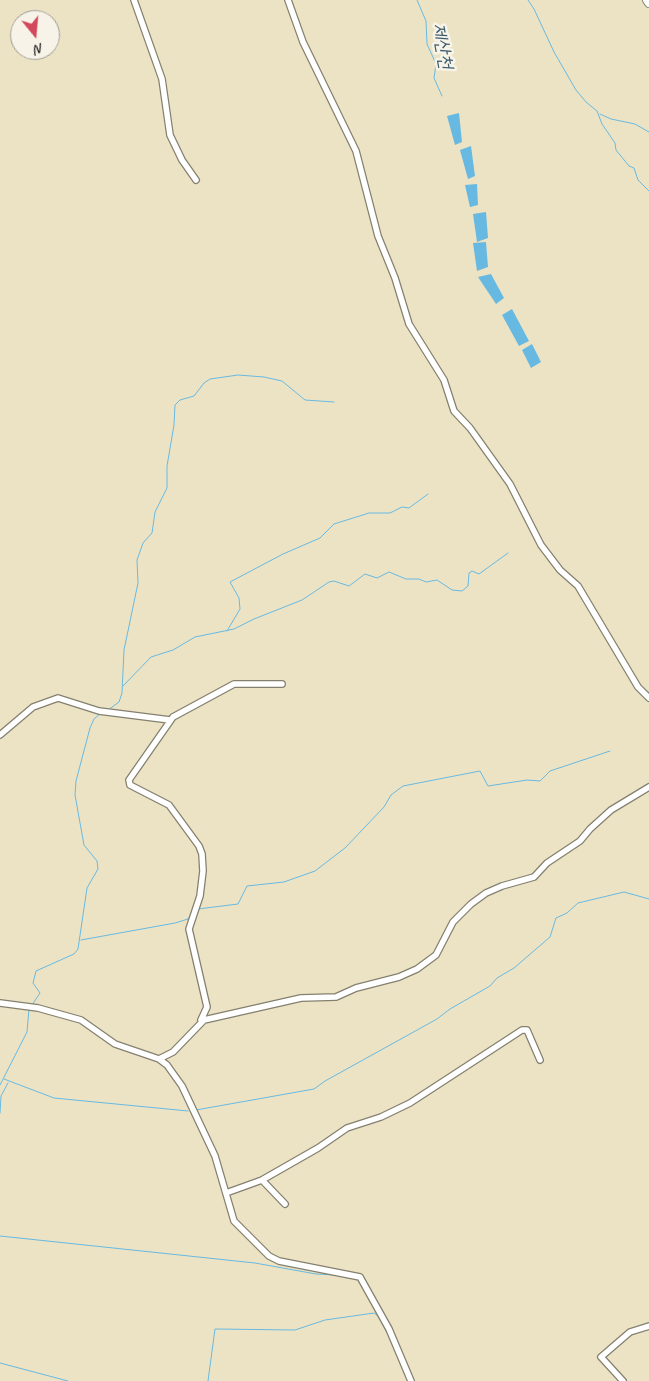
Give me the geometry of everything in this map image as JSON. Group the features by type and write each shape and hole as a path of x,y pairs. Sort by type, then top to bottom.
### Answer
{"street":[{"path":"134,0 162,78 170,135 182,160 196,180"},
{"path":"288,0 303,42 356,151 378,236 395,278 409,324 444,380 454,411 470,428 510,484 540,545 560,570 578,586 638,687 649,698"},
{"path":"159,1059 173,1052 200,1022 207,1007 189,929 200,896 203,871 202,854 199,846 169,805 138,790 129,782 170,720 234,684 282,684"},
{"path":"0,734 32,707 58,698 100,711 170,720"},
{"path":"200,1022 301,998 336,997 356,988 399,977 417,969 436,955 453,922 471,904 495,889 534,877 547,863 580,841 605,814 649,787"},
{"path":"0,1003 38,1008 88,1023 114,1044 159,1059 173,1071"},
{"path":"226,1193 262,1180 318,1148 346,1128 381,1117 410,1103 522,1030 528,1030 540,1060"},
{"path":"173,1052 171,1058 173,1071 215,1156 234,1221 272,1258 296,1266 340,1271 363,1279 389,1329 411,1381"},
{"path":"262,1180 285,1204"},
{"path":"623,1381 601,1357 630,1332 649,1326"}],"water":[{"path":"459,113 462,142 455,145 447,116"},
{"path":"471,146 475,176 468,179 460,150"},
{"path":"477,184 478,205 470,207 465,185"},
{"path":"486,212 488,238 477,242 473,214"},
{"path":"486,242 488,267 477,271 473,243"},
{"path":"491,274 504,298 496,304 478,277"},
{"path":"512,309 529,341 519,346 502,315"},
{"path":"532,344 541,362 531,368 522,350"}],"waterway":[{"name":"제산천","path":"417,0 426,21 427,44 436,64 434,78 442,96"},
{"path":"528,0 554,52 576,90 597,111 602,124 615,143 616,150 629,166 634,168 638,180 649,191"},
{"path":"600,114 611,119 635,124 649,132"},
{"path":"108,710 119,702 122,693 124,650 138,583 137,560 143,543 152,533 155,512 167,488 167,466 174,425 175,405 180,400 194,396 204,383 210,379 238,375 264,377 282,381 305,400 334,402"},
{"path":"227,631 240,609 239,598 230,582 283,554 320,538 334,524 369,513 390,513 402,507 409,508 428,494"},
{"path":"123,686 151,657 173,650 195,637 234,629 302,600 329,582 334,581 349,586 365,574 377,578 389,572 406,579 419,579 426,582 437,580 452,590 462,591 468,586 469,573 472,571 479,574 508,553"},
{"path":"32,1005 40,993 33,983 36,971 74,954 78,949 87,888 98,869 97,861 84,845 75,795 76,781 90,728 94,719 100,714"},
{"path":"198,909 238,904 247,886 284,882 315,871 345,848 384,807 391,795 403,786 480,771 488,786 527,780 540,781 550,771 610,751"},
{"path":"196,1110 314,1089 325,1081 437,1019 450,1009 490,986 497,978 514,968 550,937 556,918 567,913 578,903 624,892 649,899"},
{"path":"81,940 175,923 188,919 194,909"},
{"path":"0,1085 27,1032 29,1009"},
{"path":"4,1079 54,1098 188,1111"},
{"path":"0,1113 1,1096 8,1083"},
{"path":"0,1236 255,1263 316,1274 336,1275"},
{"path":"208,1381 215,1329 295,1330 325,1320 374,1313 378,1316 391,1340"},
{"path":"0,1363 68,1381"}]}
